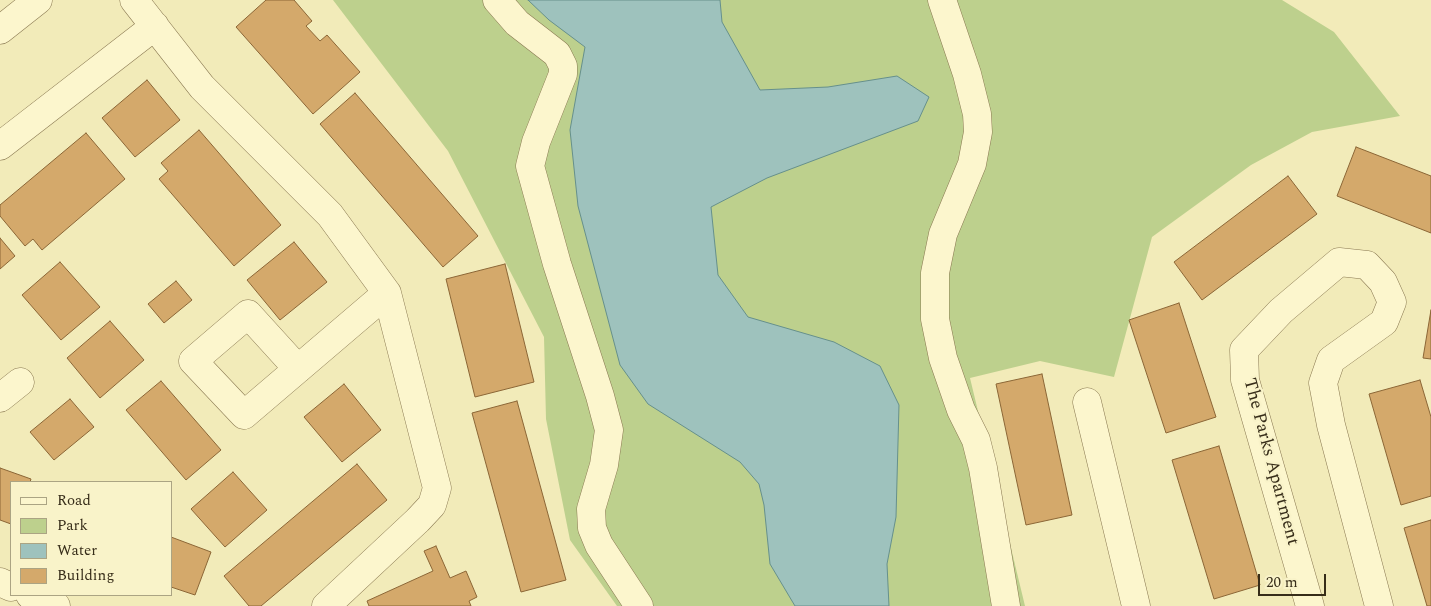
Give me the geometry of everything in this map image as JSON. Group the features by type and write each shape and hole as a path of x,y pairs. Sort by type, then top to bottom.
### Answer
{"street":[{"path":"0,30 38,0"},
{"path":"134,0 202,87 330,215 387,293 437,488 432,505 423,515 326,606"},
{"path":"497,0 517,23 557,54 563,66 563,74 536,142 530,166 557,264 600,396 609,430 604,465 591,509 592,528 599,544 639,606"},
{"path":"942,0 967,74 977,114 978,132 972,164 943,234 935,272 935,319 943,358 961,410 976,440 984,468 1006,606"},
{"path":"0,146 154,26"},
{"name":"The Parks Apartment","path":"1310,606 1245,380 1244,350 1282,311 1340,262 1367,265 1383,282 1392,302 1384,322 1331,360 1323,383 1331,425 1379,606"},
{"path":"298,368 387,293"},
{"path":"1087,402 1136,606"},
{"path":"32,596 56,606"}],"green space":[{"path":"333,0 1282,0 1334,32 1400,116 1312,132 1251,165 1152,237 1114,377 1040,361 970,378 1025,606 617,606 570,540 546,419 544,337 448,151"}],"water":[{"path":"528,0 720,0 722,22 760,90 828,87 897,76 929,97 918,121 767,178 711,207 718,275 748,317 834,342 880,366 899,405 896,517 887,564 889,606 795,606 770,564 764,505 759,484 740,462 648,404 620,365 578,206 570,130 585,47 549,20"}],"building":[{"path":"266,0 294,0 312,21 306,26 320,41 327,35 360,72 313,114 236,27"},
{"path":"147,80 180,120 135,157 102,118"},
{"path":"355,93 478,236 443,267 320,124"},
{"path":"199,130 281,225 234,266 159,179 168,171 161,163"},
{"path":"86,133 125,179 42,250 33,239 25,246 0,216 0,205"},
{"path":"1356,147 1431,176 1431,233 1337,196"},
{"path":"1288,176 1317,214 1202,300 1174,262"},
{"path":"0,238 15,256 0,269"},
{"path":"294,242 327,282 280,320 247,280"},
{"path":"60,262 100,307 61,340 22,295"},
{"path":"505,264 534,382 475,397 446,279"},
{"path":"176,281 192,300 164,323 148,304"},
{"path":"1179,303 1216,417 1166,433 1129,320"},
{"path":"1431,310 1431,359 1423,358"},
{"path":"110,321 144,360 100,398 67,358"},
{"path":"1042,374 1072,515 1026,525 996,384"},
{"path":"1420,380 1431,417 1431,496 1401,505 1369,394"},
{"path":"161,381 221,450 186,480 126,410"},
{"path":"344,384 381,430 342,462 304,417"},
{"path":"70,399 94,427 54,460 30,432"},
{"path":"517,401 566,580 521,592 472,413"},
{"path":"1219,446 1260,585 1214,599 1172,460"},
{"path":"357,464 387,500 261,606 249,606 224,576"},
{"path":"0,468 31,479 30,481 10,481 10,524 0,520"},
{"path":"233,472 267,510 225,547 191,509"},
{"path":"1431,520 1431,606 1427,606 1404,528"},
{"path":"172,537 211,552 195,595 172,587"},
{"path":"436,546 450,578 466,571 477,597 469,601 471,606 369,606 367,601 433,571 424,551"}]}
